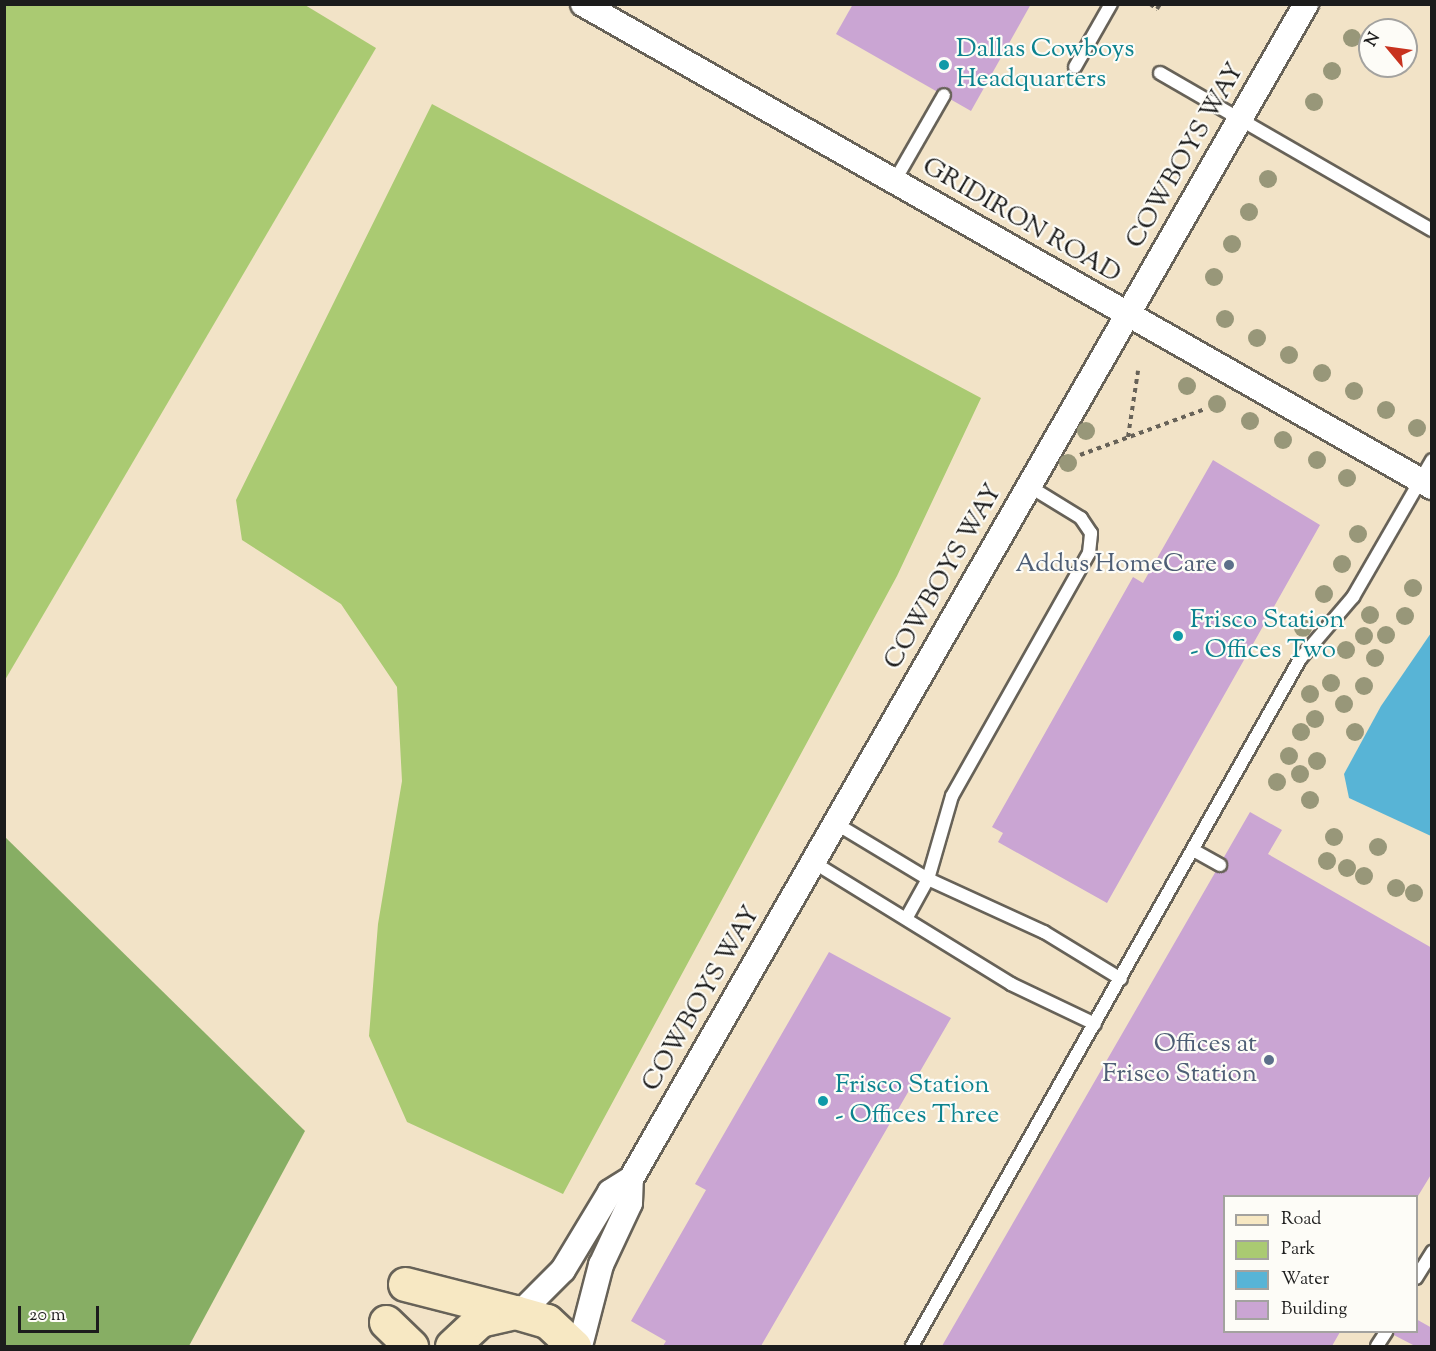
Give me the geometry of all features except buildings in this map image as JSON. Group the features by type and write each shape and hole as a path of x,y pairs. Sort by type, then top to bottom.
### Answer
{"street":[{"name":"GRIDIRON ROAD","path":"582,4 1128,315 1428,476"},
{"name":"COWBOYS WAY","path":"580,1347 601,1265 630,1203 631,1179 1306,4"},
{"name":"COWBOYS WAY","path":"518,1312 562,1270 610,1192 631,1179"},
{"path":"405,1284 547,1321 574,1347"},
{"path":"452,1347 480,1320 518,1312"},
{"path":"386,1322 411,1347"}],"lane":[{"path":"1075,68 1111,4"},
{"path":"1160,73 1431,230"},
{"path":"894,182 944,95"},
{"path":"912,1347 1300,659 1353,597 1428,476"},
{"path":"907,917 928,879 952,796 1089,553 1091,532 1081,518 1029,486"},
{"path":"836,823 928,879 1044,932 1120,979"},
{"path":"1193,850 1220,865"},
{"path":"813,862 907,917 1011,984 1095,1024"},
{"path":"1418,1275 1431,1252"},
{"path":"1377,1347 1385,1333"}],"path":[{"path":"1150,4 1158,9 1160,4"},
{"path":"1128,437 1138,371"},
{"path":"1080,455 1205,409"}],"green space":[{"path":"5,4 305,5 376,48 5,680"},
{"path":"432,104 981,398 897,576 563,1194 407,1122 369,1036 378,924 402,781 397,687 341,604 242,540 236,500"},
{"path":"4,836 305,1131 189,1346 5,1346"}],"water":[{"path":"1431,633 1431,836 1349,798 1344,774 1381,706"}],"place":[{"name":"Dallas Cowboys Headquarters","path":"944,65"},
{"name":"Addus HomeCare","path":"1229,565"},
{"name":"Frisco Station - Offices Two","path":"1178,636"},
{"name":"Offices at Frisco Station","path":"1269,1060"},
{"name":"Frisco Station - Offices Three","path":"823,1101"}]}
